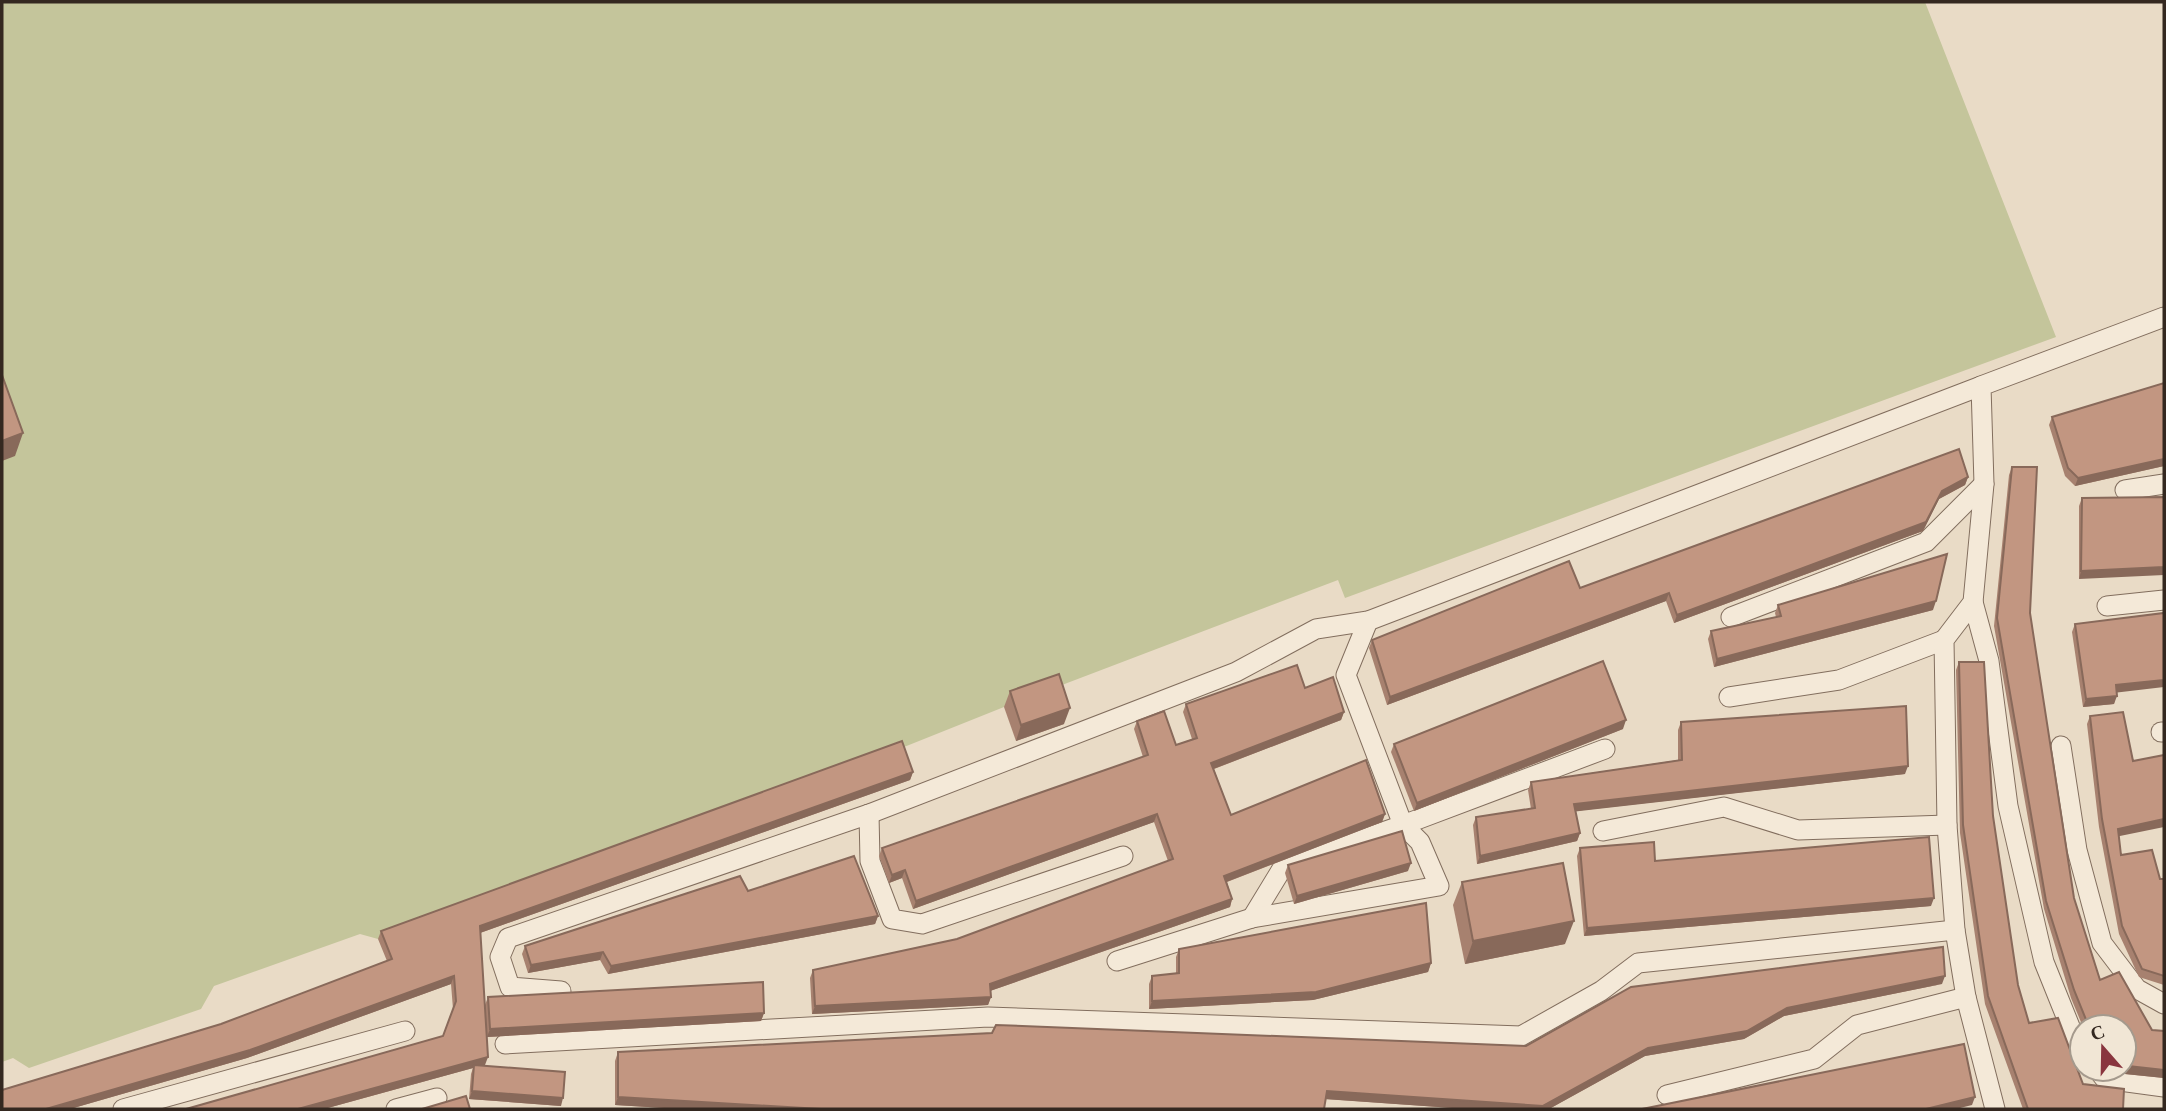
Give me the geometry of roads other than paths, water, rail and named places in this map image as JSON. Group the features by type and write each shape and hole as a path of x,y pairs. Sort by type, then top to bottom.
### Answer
{"lane":[{"path":"561,991 510,988 500,957 508,938 869,814 1236,672 1316,629 1368,621 2164,317"},
{"path":"1981,386 1984,484 1973,602 1989,661 2008,806 2044,962 2068,1022"},
{"path":"1731,617 1926,542 1984,484"},
{"path":"2125,490 2164,484"},
{"path":"2108,606 2164,600"},
{"path":"1729,697 1839,680 1944,640 1973,602"},
{"path":"1117,961 1252,918 1439,886 1420,842 1403,825 1346,675 1368,621"},
{"path":"1944,640 1947,825 1955,930 1966,997 1995,1109"},
{"path":"2061,746 2077,850 2102,943 2137,989 2164,1004"},
{"path":"1252,918 1283,867 1605,749"},
{"path":"1603,831 1724,807 1798,830 1947,825"},
{"path":"869,814 870,862 892,919 922,924 1124,856"},
{"path":"505,1044 988,1017 1521,1036 1601,991 1638,963 1955,930"},
{"path":"1667,1096 1814,1059 1857,1025 1966,997"},
{"path":"123,1109 405,1031"},
{"path":"2134,1083 2164,1087"},
{"path":"396,1109 437,1098"}]}
